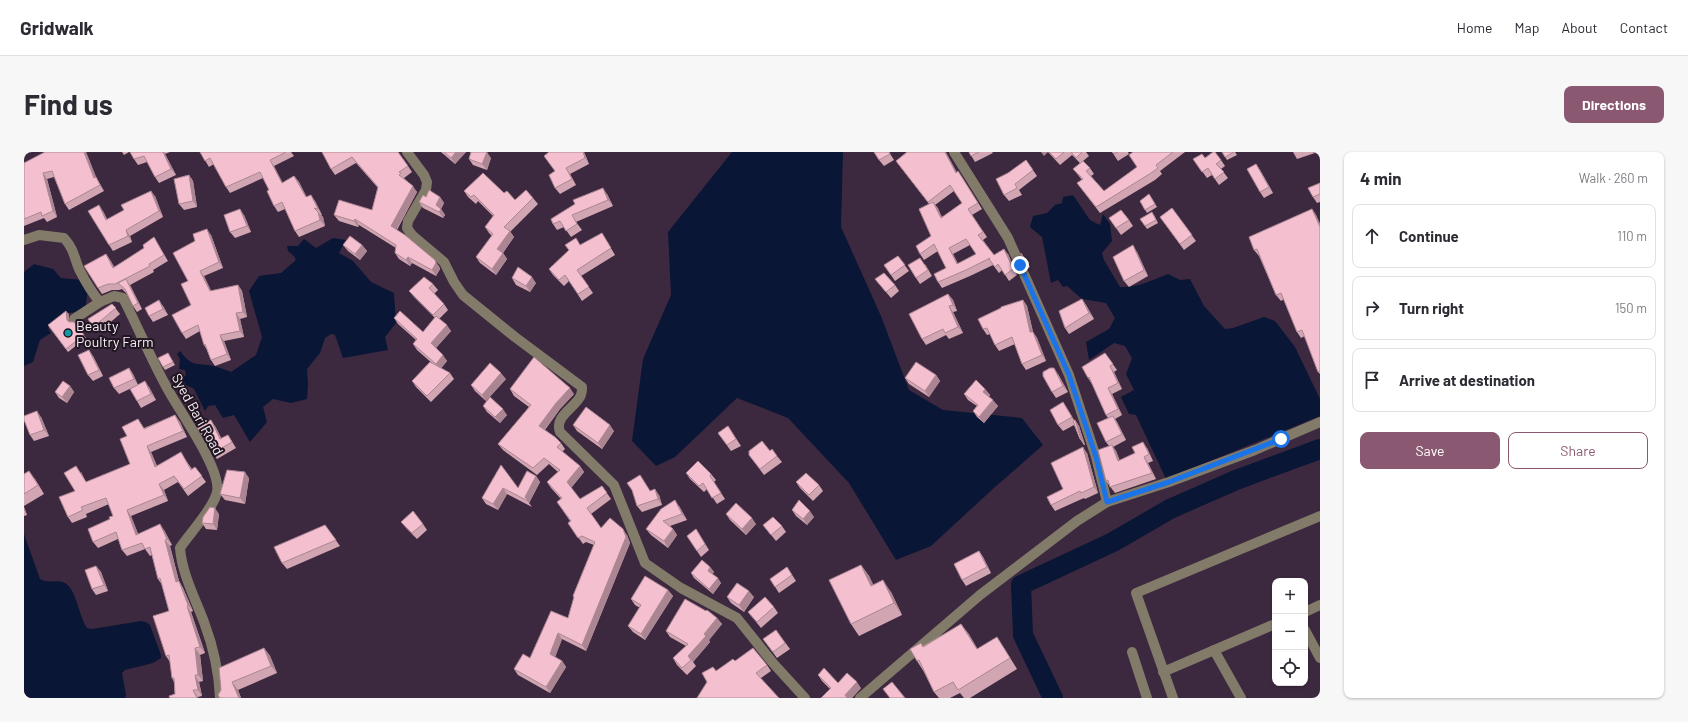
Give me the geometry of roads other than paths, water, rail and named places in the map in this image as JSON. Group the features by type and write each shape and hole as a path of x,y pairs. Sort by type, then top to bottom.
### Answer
{"street":[{"path":"407,152 424,175 427,182 426,190 408,220 407,228 412,235 444,262 454,282 463,295 515,337 582,387 581,396 559,422 558,427 560,432 614,485 646,563 680,588 737,618 773,663 805,698"},
{"path":"954,152 1008,238 1069,375 1096,457 1107,502"},
{"path":"24,240 39,235 64,238 72,246 79,269 91,292 100,302 74,318"},
{"name":"Syed Bari Road","path":"100,302 114,296 123,298 137,324 166,387 205,452 215,477 217,492 209,508 180,548 181,562 205,624 219,682 220,698"},
{"path":"860,698 980,595 1077,521 1107,502 1176,480 1255,450 1320,422"},
{"path":"1173,698 1136,593 1320,516"},
{"path":"1308,611 1320,606"},
{"path":"1163,672 1272,625"},
{"path":"1308,636 1320,658"},
{"path":"1214,650 1241,698"},
{"path":"1132,652 1147,698"}],"water":[{"path":"732,152 843,152 841,227 881,316 909,390 943,410 1022,418 1043,445 931,546 896,560 849,483 788,418 737,398 675,457 656,466 632,441 643,359 671,295 668,232"},
{"path":"1073,195 1090,220 1100,225 1103,214 1110,224 1112,241 1102,253 1104,260 1120,287 1139,285 1168,274 1180,280 1190,279 1204,306 1225,329 1233,328 1264,317 1275,321 1295,347 1320,399 1320,416 1166,479 1136,415 1129,414 1121,397 1134,390 1126,374 1132,358 1125,346 1114,343 1089,360 1086,342 1109,329 1115,318 1106,303 1082,299 1067,286 1063,287 1058,280 1051,283 1042,237 1030,227 1033,216 1047,213 1055,205 1062,203 1063,197"},
{"path":"333,238 346,240 339,253 353,261 371,282 394,293 396,323 385,337 388,350 343,358 335,335 331,334 325,338 320,353 307,369 307,399 291,403 273,399 263,407 267,422 250,442 234,415 223,418 215,405 208,406 205,411 194,389 186,385 182,378 186,375 185,370 179,369 180,359 177,354 180,351 189,361 214,366 231,372 256,355 262,337 249,291 259,276 281,273 296,260 288,251 287,246 298,246 304,239 316,248"},
{"path":"34,264 53,269 61,278 83,280 88,288 85,311 68,313 48,328 51,333 40,340 33,362 24,366 24,272"},
{"path":"24,534 40,579 46,581 59,581 69,586 87,628 92,629 141,621 150,625 161,658 153,663 125,670 122,673 126,695 125,698 24,698"}],"waterway":[{"path":"1053,698 1023,635 1021,585 1113,542 1170,509 1236,480 1320,449"}],"place":[{"name":"Beauty Poultry Farm","path":"68,333"}]}
